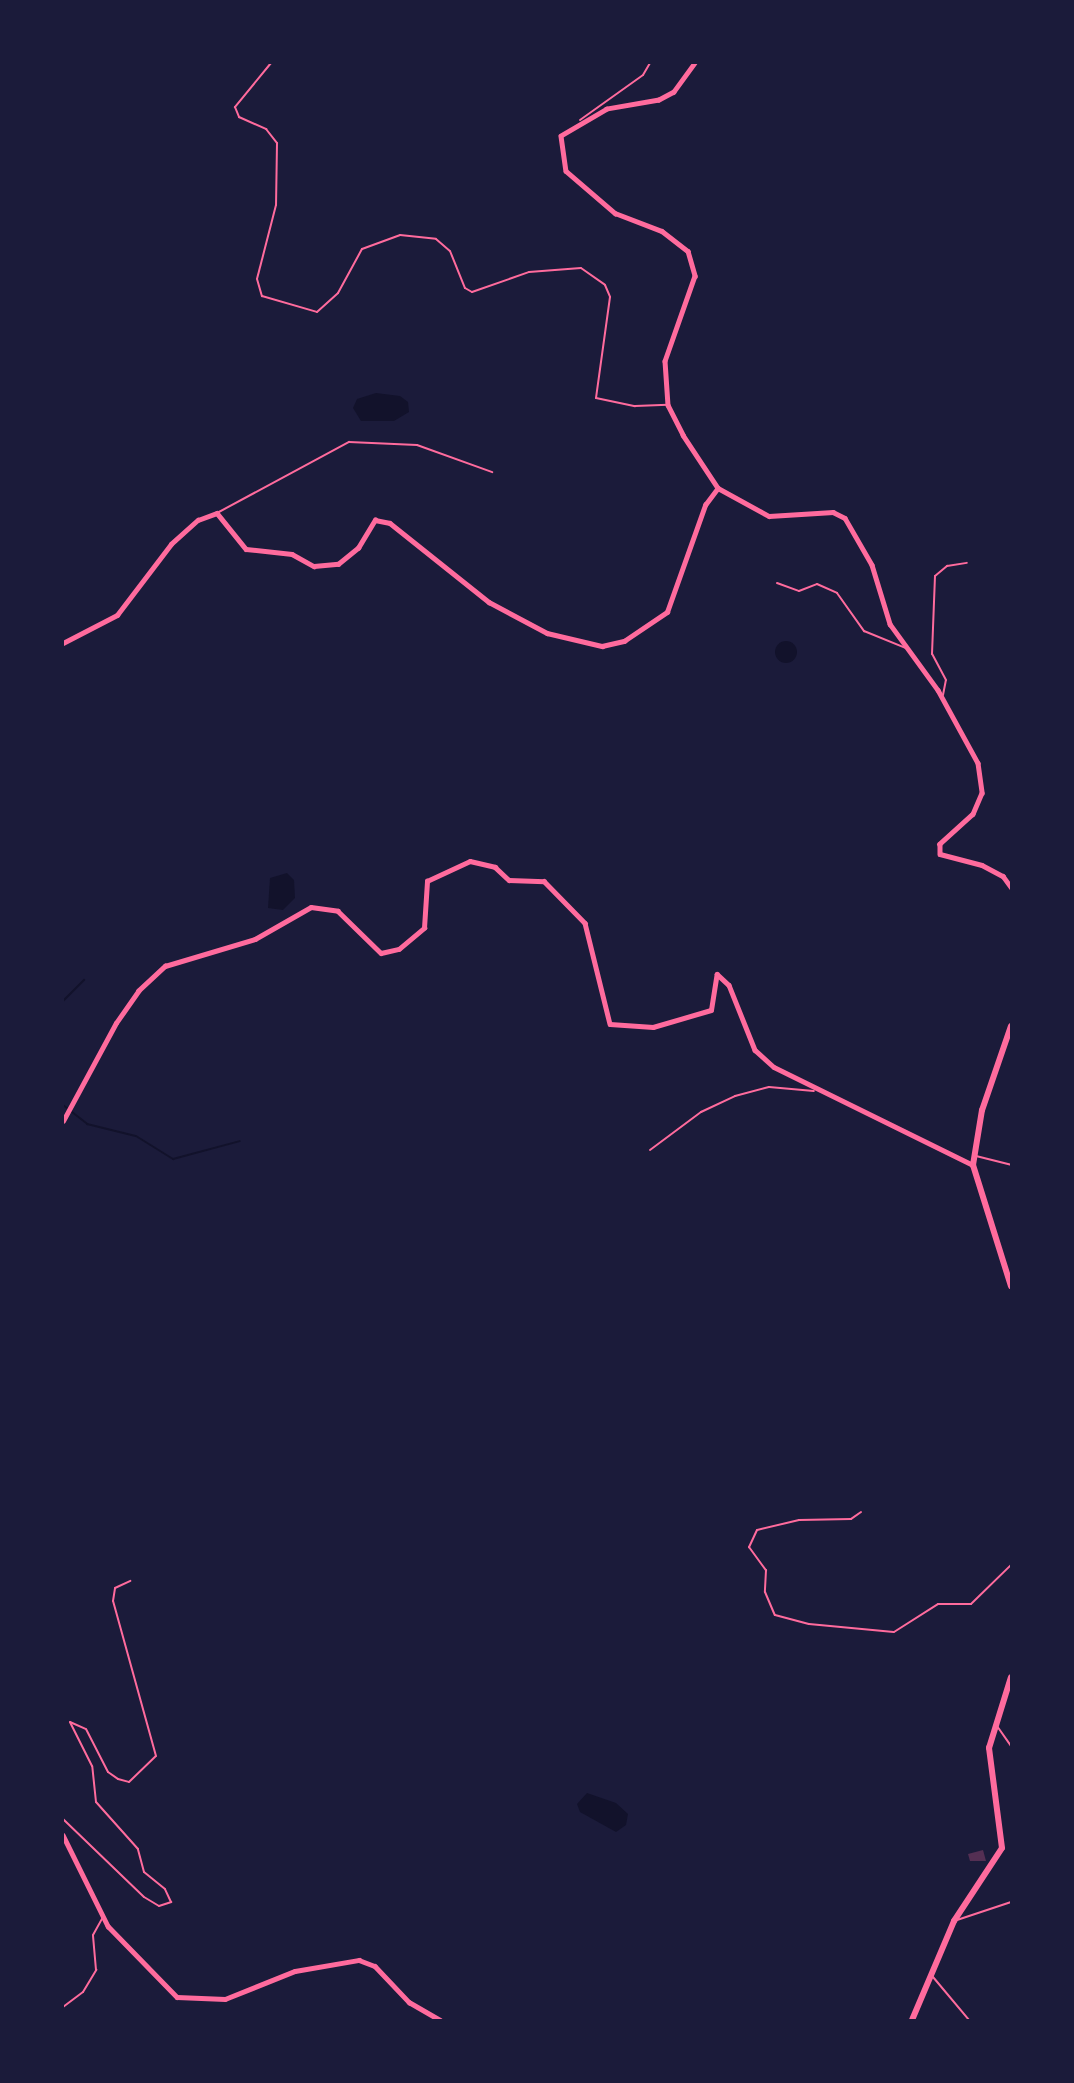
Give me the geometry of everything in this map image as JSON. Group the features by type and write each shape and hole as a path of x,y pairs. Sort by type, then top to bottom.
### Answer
{"street":[{"path":"695,63 674,92 659,100 607,109 580,120 561,136 566,171 615,213 662,231 694,262 695,276 665,361 668,405 718,488 769,516 833,512 845,518 872,565 890,624 942,698 978,763 982,792 973,814 940,844 940,854 982,865 1003,876 1011,887"},
{"path":"63,643 117,615 171,544 198,519 217,513 246,549 292,554 314,566 338,564 358,548 375,520 390,523 489,602 547,633 602,646 646,631 667,612 705,505 718,488"},
{"path":"63,1120 116,1023 138,991 165,966 255,939 310,907 338,911 381,953 399,949 424,928 427,881 470,861 495,867 509,880 544,881 585,923 610,1024 652,1027 711,1010 717,974 729,985 755,1050 814,1091 861,1107 879,1122 973,1165"},
{"path":"1011,1026 982,1110 973,1165 1011,1286"},
{"path":"912,2020 954,1921 998,1857 1005,1837 992,1787 989,1748 994,1722 1011,1677"},
{"path":"63,1835 103,1917 177,1997 225,1999 295,1971 358,1960 375,1966 409,2002 440,2020"}],"lane":[{"path":"271,63 235,107 239,117 266,129 277,143 276,205 257,279 262,296 317,312 338,293 362,249 400,235 436,239 450,251 465,288 472,292 529,272 581,268 605,285 610,297 596,398 624,405 668,405"},
{"path":"580,120 643,75 650,63"},
{"path":"217,513 349,442 417,445 492,472"},
{"path":"942,698 946,680 932,654 935,576 947,566 967,562"},
{"path":"777,583 799,591 818,584 837,593 864,631 885,644 910,650"},
{"path":"650,1150 700,1112 735,1096 769,1087 814,1091"},
{"path":"976,1156 1011,1165"},
{"path":"861,1512 851,1519 799,1520 757,1530 749,1547 766,1570 765,1592 775,1616 894,1632 938,1604 971,1604 1011,1565"},
{"path":"63,1819 144,1897 159,1906 171,1902 165,1889 144,1872 138,1849 96,1802 92,1766 69,1722 86,1729 108,1772 118,1779 129,1782 156,1756 113,1601 115,1588 130,1581"},
{"path":"994,1722 1011,1746"},
{"path":"954,1921 1011,1902"},
{"path":"63,2007 83,1992 96,1970 93,1935 103,1917"},
{"path":"930,1973 969,2020"}],"shaded area":[{"path":"376,393 400,396 408,402 409,412 394,421 361,421 353,408 357,399"},
{"path":"782,641 790,641 797,648 797,656 790,663 782,663 775,656 775,648"},
{"path":"287,873 294,880 295,898 283,910 268,908 270,878"},
{"path":"587,1793 616,1803 628,1814 626,1825 616,1832 580,1812 577,1804"}],"building":[{"path":"983,1850 986,1861 970,1861 968,1854"}],"waterway":[{"path":"63,1001 84,980"},
{"path":"63,1105 87,1124 136,1136 173,1159 240,1141"}]}
